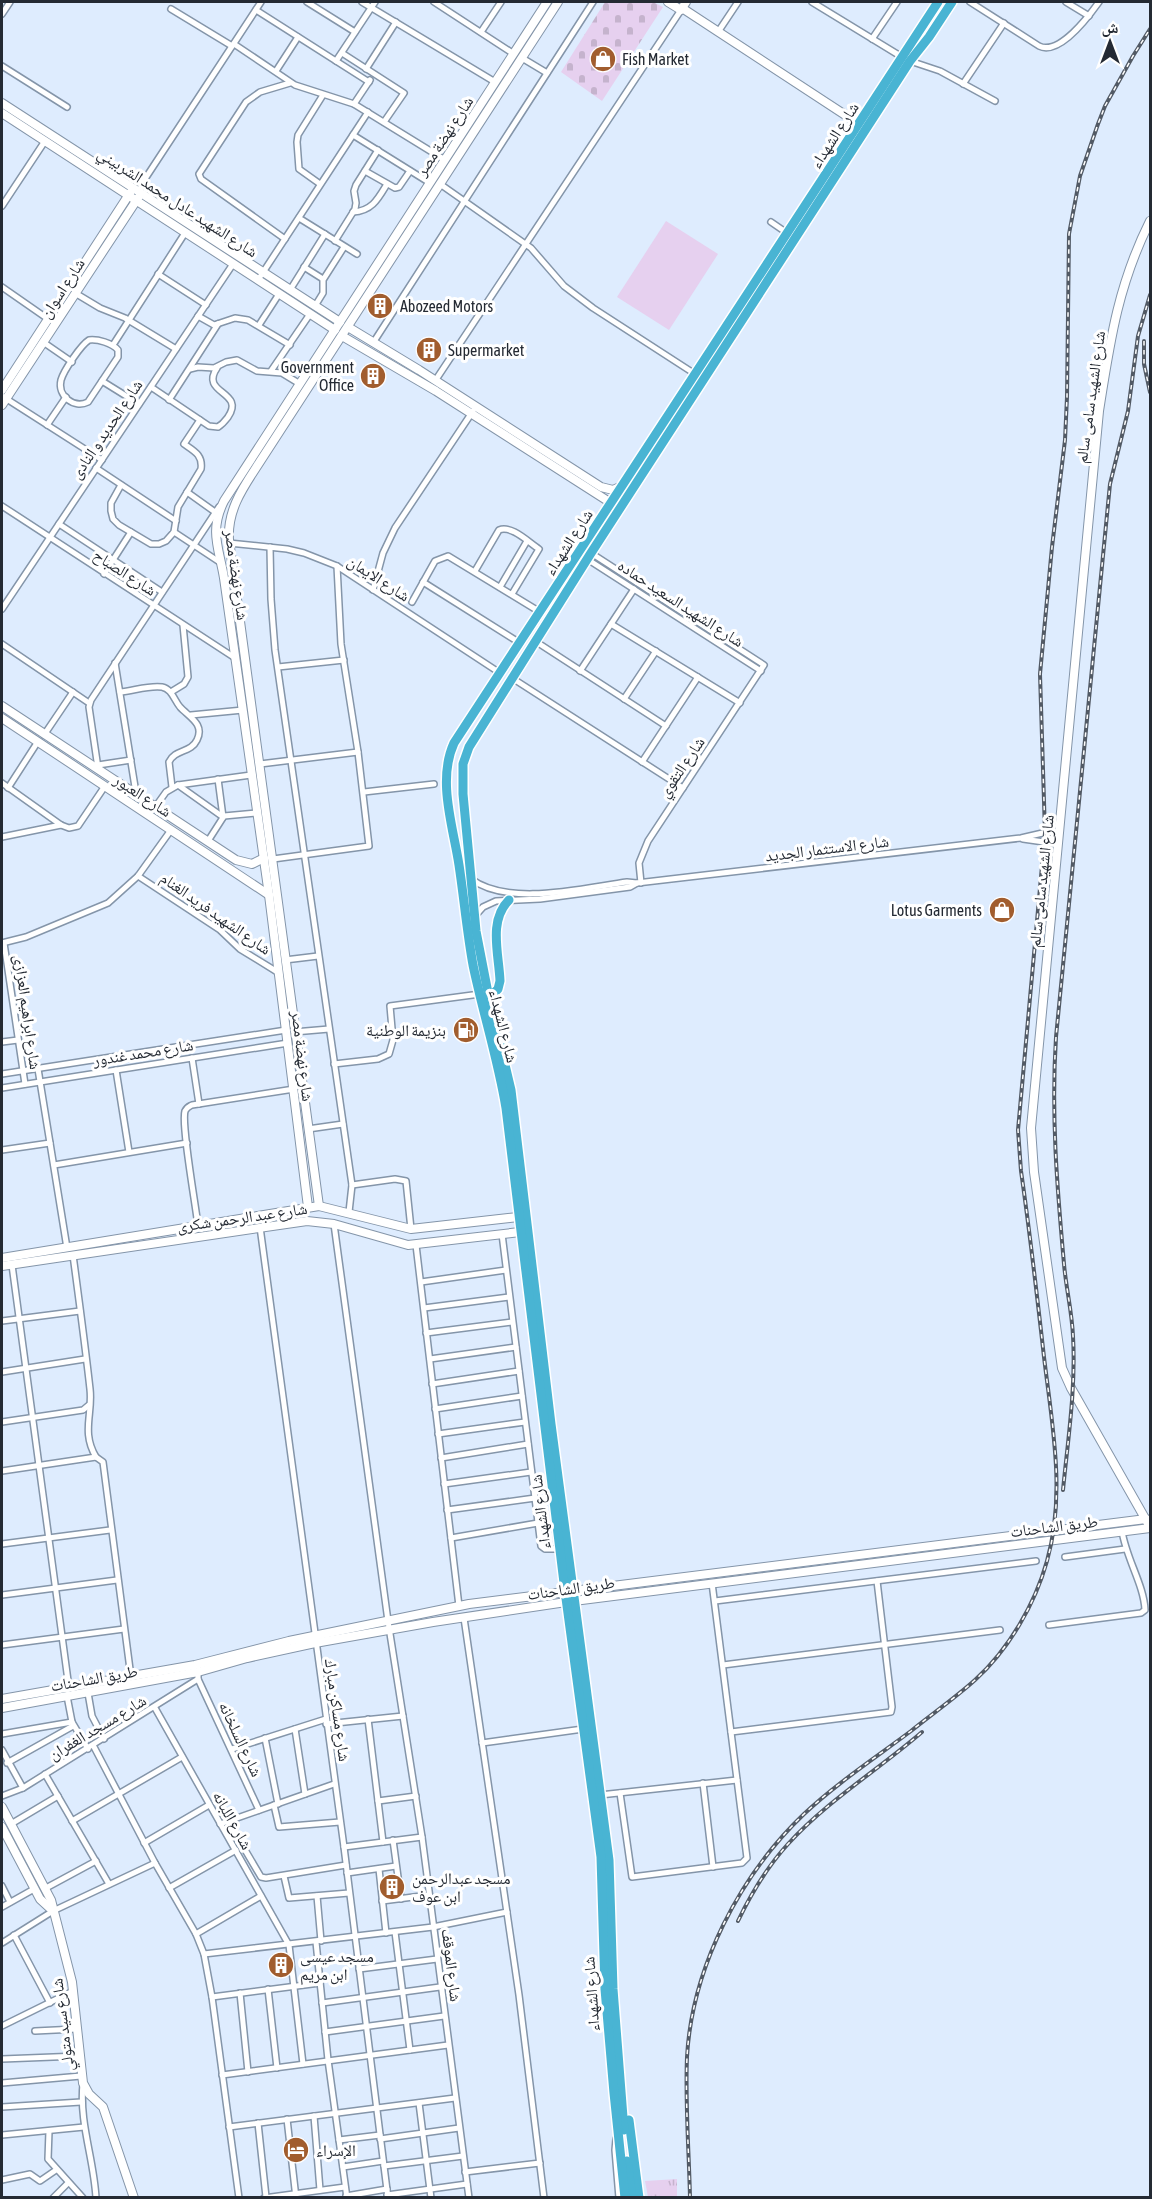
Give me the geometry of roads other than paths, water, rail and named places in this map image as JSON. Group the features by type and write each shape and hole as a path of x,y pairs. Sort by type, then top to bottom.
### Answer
{"highway":[{"name":"شارع الشهداء","path":"906,59 929,37 952,2"},
{"name":"شارع الشهداء","path":"569,1591 560,1549 554,1462 520,1233 503,1092 484,996 474,917 463,772 469,747 906,59 920,29 936,5"},
{"path":"936,5 938,14 944,15"},
{"path":"920,29 929,37"},
{"name":"شارع الشهداء","path":"632,2198 627,2181 614,2093 605,1989 602,1869 583,1729 512,1090 468,937 448,798 448,758 454,743 695,374 788,233 862,127"},
{"path":"662,425 669,433"},
{"path":"650,444 658,450"},
{"path":"447,774 453,777 463,772"},
{"path":"448,798 456,791 463,794"},
{"path":"484,996 498,989 500,981 496,921 509,896"},
{"name":"شارع الشهداء","path":"570,1601 610,1875 613,1989 627,2181 625,2198"},
{"path":"621,2085 628,2111 639,2198"}],"street":[{"path":"2,14 10,2"},
{"name":"شارع اسوان","path":"3,400 138,198 141,185 261,2"},
{"path":"307,2 355,32"},
{"path":"316,8 320,2"},
{"path":"362,2 373,4 396,22 495,82"},
{"path":"435,2 514,54"},
{"path":"443,7 447,2"},
{"path":"481,32 501,2"},
{"name":"شارع نهضة مصر","path":"266,444 300,384 547,2"},
{"name":"شارع نهضة مصر","path":"319,1206 308,1129 279,973 243,710 215,532 224,501 257,458 342,336 558,2"},
{"path":"373,343 593,2"},
{"path":"668,2 683,6 718,32 862,127"},
{"path":"718,32 738,2"},
{"path":"815,2 906,59 933,68 995,101"},
{"path":"873,39 897,2"},
{"path":"970,2 1039,46 1049,49 1059,45 1089,16 1099,2"},
{"path":"1066,2 1089,16"},
{"path":"336,61 373,4"},
{"path":"437,385 525,243 683,6"},
{"path":"171,9 276,71 291,83 323,96 354,104 445,160"},
{"path":"256,10 369,82"},
{"path":"537,17 545,22"},
{"path":"366,69 396,22"},
{"path":"963,84 1004,23"},
{"path":"276,71 298,37"},
{"path":"342,53 404,93 384,122"},
{"path":"522,58 547,73"},
{"path":"2,66 67,107"},
{"path":"354,104 374,74"},
{"path":"285,239 201,180 199,174 200,169 250,98 260,92 291,83"},
{"path":"320,184 299,169 297,142 298,135 323,96"},
{"name":"شارع الشهيد عادل محمد الشربيني","path":"2,103 130,193"},
{"path":"258,280 368,112"},
{"name":"شارع الشهيد عادل محمد الشربيني","path":"2,113 340,322"},
{"path":"353,135 430,183"},
{"path":"2,206 45,141"},
{"path":"335,241 353,212 356,203 355,187 378,150"},
{"path":"365,171 393,188 399,187 410,171"},
{"path":"353,212 362,212 373,206 387,184"},
{"path":"440,184 525,243 576,295 619,326 695,374"},
{"path":"130,193 141,185"},
{"name":"شارع اسوان","path":"2,390 130,193"},
{"name":"شارع الشهيد عادل محمد الشربيني","path":"138,198 185,233 335,330"},
{"path":"409,216 417,221"},
{"path":"299,218 357,254"},
{"name":"شارع الشهيد سامى سالم","path":"1150,221 1126,276 1116,308 1101,400 1031,1106 1034,1172 1062,1368 1150,1528"},
{"path":"771,222 788,233"},
{"path":"113,345 185,233"},
{"path":"290,290 325,234"},
{"path":"315,306 323,293 323,279 344,247"},
{"name":"شارع الحديد و النادى","path":"2,609 233,264"},
{"path":"304,267 323,279"},
{"path":"158,274 206,305"},
{"path":"2,287 48,319"},
{"path":"75,293 97,307 129,320 176,349"},
{"path":"259,325 279,294"},
{"path":"271,371 310,314"},
{"path":"198,316 210,324 239,318 248,320 290,345"},
{"path":"169,400 218,324"},
{"path":"348,327 611,503"},
{"path":"342,336 437,385"},
{"path":"89,340 113,345 118,350 118,357 85,404 74,404 62,391 62,380 72,362 89,340"},
{"path":"43,342 72,362"},
{"path":"151,387 212,428 218,428 233,408 231,399 214,385 213,378 217,368 226,362 237,360 257,371 282,372 300,384"},
{"path":"190,369 217,368"},
{"path":"102,381 139,405"},
{"path":"47,425 66,397"},
{"path":"3,400 102,460"},
{"path":"473,410 601,488 613,490 623,485"},
{"path":"372,590 383,553 395,528 473,410"},
{"path":"121,485 112,499 111,511 116,522 155,545 166,541 174,532 178,507 200,471 202,463 196,453 184,444 200,420"},
{"name":"شارع نهضة مصر","path":"257,458 233,508 229,528 230,543 285,960 290,1031 288,1043 308,1207"},
{"path":"96,468 176,521"},
{"path":"187,492 215,513"},
{"path":"131,760 98,767 90,703 224,501"},
{"name":"شارع الصباح","path":"2,506 235,658"},
{"path":"58,524 162,592"},
{"path":"475,570 499,530 508,529 527,541 539,549 512,594"},
{"path":"104,574 131,532"},
{"path":"174,532 221,563"},
{"path":"500,586 527,541"},
{"name":"شارع الايمان","path":"230,543 304,553 337,566 500,673"},
{"path":"270,547 272,616 278,667 303,855 352,1185 349,1212"},
{"path":"412,602 435,561 443,556 453,557 540,612"},
{"name":"شارع الشهيد السعيد حماده","path":"589,556 634,589 669,608"},
{"name":"شارع الشهيد السعيد حماده","path":"589,556 762,668"},
{"path":"273,859 369,846 364,792 344,660 337,566"},
{"path":"423,582 520,643"},
{"path":"580,671 634,589"},
{"path":"611,624 740,703"},
{"path":"171,693 184,684 188,677 183,625"},
{"path":"535,641 666,726"},
{"path":"2,644 90,703"},
{"path":"624,699 656,651"},
{"path":"278,667 344,660"},
{"path":"115,663 136,794"},
{"name":"شارع التقوي","path":"639,883 639,863 642,851 762,668"},
{"path":"642,762 698,677"},
{"path":"512,678 683,789"},
{"path":"120,692 165,688 191,715 199,727 199,736 192,747 174,754 170,759 169,765 175,786 223,817 257,813"},
{"path":"44,735 73,693"},
{"name":"شارع العبور","path":"2,706 44,735 98,767 236,860 248,864 256,863 264,858"},
{"path":"191,715 243,710"},
{"name":"شارع العبور","path":"2,718 269,895"},
{"path":"8,788 37,743"},
{"path":"260,764 358,752"},
{"path":"156,806 166,792 175,786 251,775"},
{"path":"208,842 223,817 218,779"},
{"path":"2,783 61,825 69,828 78,826 105,786"},
{"path":"364,792 434,784"},
{"path":"2,837 61,825"},
{"path":"3,943 26,937 96,909 119,895 138,876 171,830"},
{"path":"185,839 191,830"},
{"name":"شارع الاستثمار الجديد","path":"471,879 509,896 540,899 630,887 639,883 1021,838 1047,832 1059,833"},
{"name":"شارع الاستثمار الجديد","path":"1021,838 1058,844"},
{"name":"شارع الشهيد فريد الغنام","path":"138,876 220,930 240,949 279,973"},
{"name":"شارع الاستثمار الجديد","path":"474,917 483,907 509,896"},
{"name":"شارع ابراهيم العزازى","path":"3,943 25,1084"},
{"path":"285,960 318,956"},
{"path":"2,980 10,979"},
{"path":"334,1064 378,1059 389,1054 393,1040 390,1006 484,996"},
{"name":"شارع محمد غندور","path":"2,1074 290,1031 329,1029"},
{"path":"2,1042 18,1040"},
{"name":"شارع محمد غندور","path":"2,1088 288,1043"},
{"path":"192,1058 199,1104"},
{"path":"38,1069 80,1311 90,1392 87,1418 90,1448 102,1462 131,1677"},
{"path":"116,1070 129,1152"},
{"path":"198,1226 184,1114 186,1108 294,1089"},
{"path":"308,1129 343,1124"},
{"path":"2,1150 50,1143"},
{"path":"54,1165 187,1143"},
{"path":"303,1165 313,1164"},
{"path":"352,1185 395,1179 406,1181 411,1229"},
{"name":"شارع عبد الرحمن شكرى","path":"2,1266 198,1226 308,1207 319,1206 349,1212 392,1226 411,1229 519,1217"},
{"path":"501,1219 504,1228 502,1234 509,1298 541,1546 545,1549 560,1549"},
{"path":"372,1235 376,1229 375,1220"},
{"name":"شارع عبد الرحمن شكرى","path":"2,1258 165,1241 307,1221 334,1224 388,1240 416,1245 520,1233"},
{"name":"شارع الموقف","path":"334,1224 389,1626 422,1837 468,2198"},
{"path":"388,1240 387,1231 392,1226"},
{"name":"شارع مساكن مبارك","path":"260,1227 344,1847 387,2194"},
{"path":"180,1230 178,1233 181,1239"},
{"path":"163,1233 166,1235 165,1241"},
{"path":"416,1245 459,1606"},
{"path":"12,1264 73,1724 119,1794 196,1934 204,1954 212,1997 239,2198"},
{"path":"421,1282 506,1270"},
{"path":"424,1308 509,1298"},
{"path":"2,1321 80,1311"},
{"path":"426,1333 512,1322"},
{"path":"429,1359 516,1347"},
{"path":"2,1372 86,1359"},
{"path":"432,1384 519,1371"},
{"path":"435,1409 522,1396"},
{"path":"2,1422 83,1410 89,1406"},
{"path":"438,1434 525,1422"},
{"path":"441,1458 528,1444"},
{"path":"2,1471 96,1457"},
{"path":"444,1484 531,1472"},
{"path":"447,1510 535,1498"},
{"name":"طريق الشاحنات","path":"389,1626 430,1612 459,1606 1146,1519"},
{"path":"451,1538 538,1523"},
{"name":"طريق الشاحنات","path":"2,1708 131,1677 195,1665 264,1646 389,1626 1150,1528"},
{"path":"2,1544 110,1530"},
{"path":"1049,1625 1143,1612 1145,1608 1141,1591 1125,1549 1122,1531"},
{"path":"1065,1557 1125,1549"},
{"path":"896,1550 899,1555 897,1560"},
{"path":"714,1601 1036,1561"},
{"path":"762,1566 760,1571 764,1576"},
{"path":"733,1570 736,1573 736,1580"},
{"path":"2,1595 117,1580"},
{"path":"731,1732 891,1712 877,1581"},
{"path":"620,1793 633,1877 742,1863 747,1858 712,1583"},
{"path":"449,1608 447,1616 451,1619"},
{"path":"430,1612 434,1616 433,1622"},
{"path":"464,1618 519,1995 544,2198"},
{"path":"2,1645 124,1629"},
{"path":"723,1665 1000,1630"},
{"name":"طريق الشاحنات","path":"2,1699 88,1693 198,1676 247,1658 315,1639"},
{"name":"شارع مسجد الغفران","path":"2,1796 23,1788 105,1739 155,1708 198,1676"},
{"name":"شارع السلخانه","path":"198,1676 259,1810"},
{"path":"88,1693 92,1716 105,1739"},
{"name":"شارع اللبانه","path":"155,1708 289,1945"},
{"path":"232,1749 326,1721 403,1716"},
{"path":"368,1719 383,1842"},
{"path":"2,1734 73,1724"},
{"path":"7,1763 73,1724"},
{"path":"295,1729 305,1794"},
{"path":"482,1743 583,1729"},
{"path":"265,1738 276,1804 277,1825 281,1827 340,1822"},
{"path":"2,1750 7,1763 23,1788"},
{"path":"72,1821 182,1757"},
{"path":"45,1774 109,1884"},
{"path":"600,1795 737,1780"},
{"path":"220,1824 334,1784"},
{"path":"703,1784 713,1867"},
{"path":"378,1801 416,1796"},
{"path":"11,1824 58,1797"},
{"path":"144,1842 209,1805"},
{"name":"شارع سيد متولي","path":"2,1807 46,1888 73,1991 82,2079 89,2094 103,2108 134,2198"},
{"path":"228,1821 259,1876 266,1878 284,1876 346,1865"},
{"name":"شارع سيد متولي","path":"2,1829 34,1889 43,1903 52,1911"},
{"path":"344,1847 422,1837"},
{"path":"393,1840 401,1899"},
{"path":"170,1888 235,1852 240,1844"},
{"path":"46,1888 96,1861"},
{"path":"2,1943 52,1911 155,1863"},
{"path":"347,1873 396,1866"},
{"path":"379,1869 386,1933"},
{"path":"284,1876 289,1898 350,1893"},
{"path":"2,1886 10,1902"},
{"path":"2,1906 34,1889"},
{"path":"382,1901 429,1895"},
{"path":"196,1934 261,1896"},
{"path":"317,1896 320,1983 347,2197 467,2184"},
{"path":"204,1954 433,1927 507,1912"},
{"path":"395,1932 410,2050"},
{"path":"14,1935 50,2003"},
{"path":"289,1945 303,2064"},
{"path":"359,1969 437,1959"},
{"path":"212,1997 320,1983"},
{"path":"322,2003 440,1987"},
{"path":"268,1989 277,2068"},
{"path":"2,2026 73,1991"},
{"path":"240,1993 248,2072"},
{"path":"325,2032 444,2016"},
{"path":"35,2031 76,2029"},
{"path":"222,2075 448,2045"},
{"path":"2,2058 79,2056"},
{"path":"2,2083 82,2079 81,2102 84,2127 96,2195 84,2198 56,2170 47,2157 49,2131"},
{"path":"229,2127 455,2098"},
{"path":"2,2107 81,2102"},
{"path":"419,2103 431,2198"},
{"path":"314,2116 320,2190"},
{"path":"287,2120 296,2196"},
{"path":"258,2123 265,2197 296,2196 345,2187"},
{"path":"2,2128 2,2135 84,2127"},
{"path":"339,2140 459,2128"},
{"path":"619,2198 615,2147 620,2134"},
{"path":"343,2167 463,2156"},
{"path":"465,2172 540,2163"},
{"path":"2,2180 30,2174 41,2181 56,2170"},
{"path":"53,2198 68,2183"}],"railway":[{"path":"690,2198 687,2057 691,2023 698,1990 723,1925 759,1865 804,1814 843,1781 960,1693 999,1654 1028,1609 1042,1577 1053,1536 1057,1485 1056,1459 1018,1130 1045,833 1040,674 1065,440 1069,234 1080,176 1105,106 1150,29"},
{"path":"1063,1490 1074,1355 1059,1206 1054,1094 1056,1037 1110,484 1128,411 1138,336 1150,295"},
{"path":"1144,341 1144,364 1150,392"},
{"path":"738,1921 766,1871 803,1828 922,1732"}],"place":[{"name":"Fish Market","path":"603,59"},
{"name":"Abozeed Motors","path":"380,306"},
{"name":"Supermarket","path":"429,350"},
{"name":"Government Office","path":"373,376"},
{"name":"Lotus Garments","path":"1002,910"},
{"name":"بنزيمة الوطنية","path":"466,1030"},
{"name":"مسجد عبدالرحمن ابن عوف","path":"392,1887"},
{"name":"مسجد عيسى ابن مريم","path":"281,1965"},
{"name":"الإسراء","path":"296,2150"}]}
